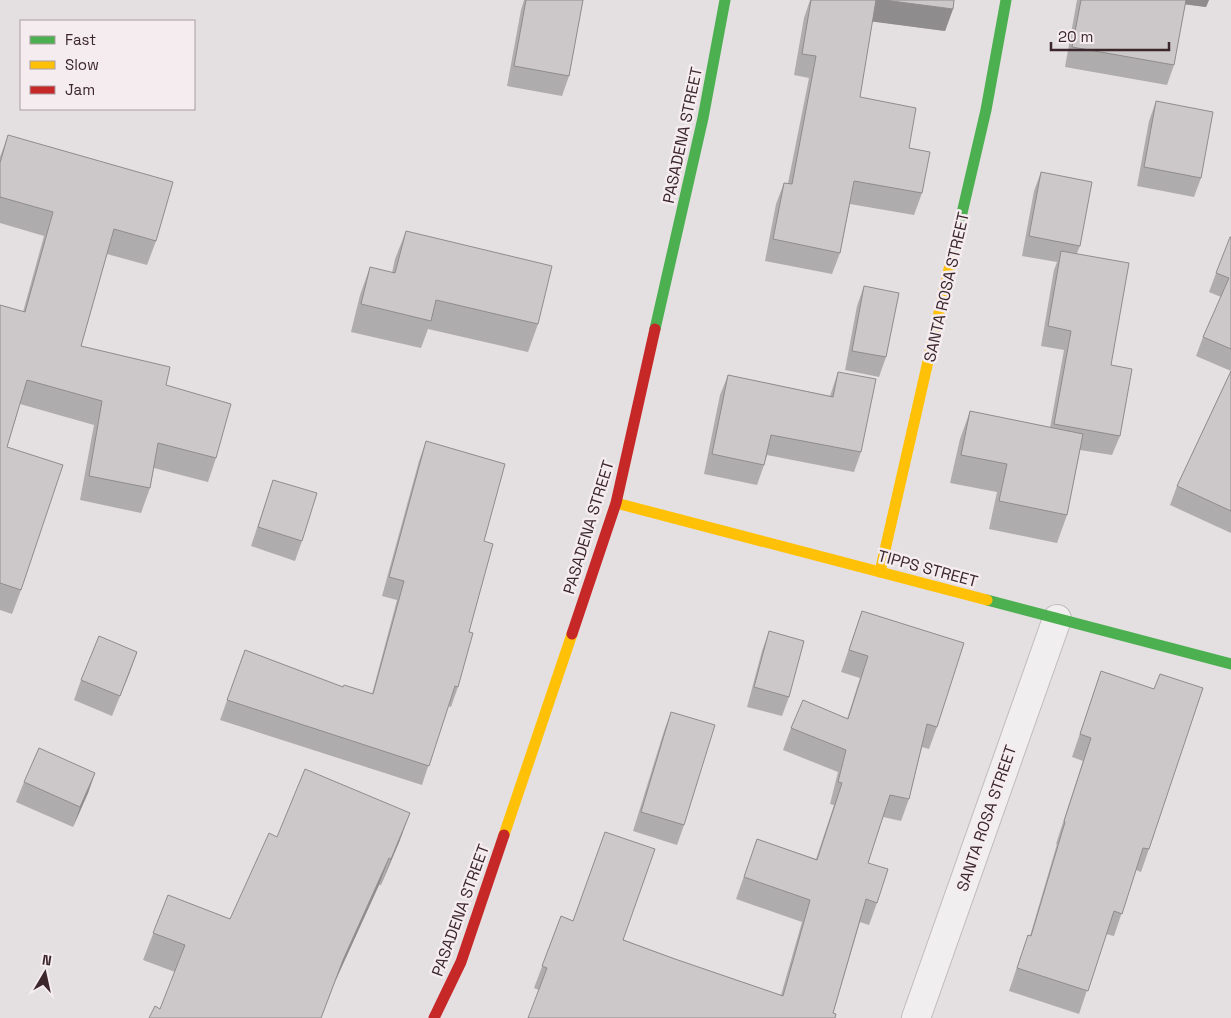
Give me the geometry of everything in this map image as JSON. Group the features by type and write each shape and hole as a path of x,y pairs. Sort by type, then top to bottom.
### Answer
{"street":[{"name":"PASADENA STREET","path":"434,1018 461,962 616,503 703,118 725,0"},
{"name":"SANTA ROSA STREET","path":"880,572 986,110 1006,0"},
{"name":"TIPPS STREET","path":"616,503 1231,664"},
{"name":"SANTA ROSA STREET","path":"916,1018 1057,619"}],"building":[{"path":"526,0 583,0 569,76 514,66"},
{"path":"811,0 876,0 860,97 916,108 909,148 930,152 922,193 854,181 840,253 773,239 784,183 792,184 816,56 802,54"},
{"path":"884,0 954,0 953,9"},
{"path":"1081,0 1186,0 1174,65 1072,47"},
{"path":"1156,101 1213,112 1201,178 1144,167"},
{"path":"8,135 173,182 156,241 114,229 81,346 170,367 166,385 231,404 216,458 158,443 150,488 89,476 102,401 27,380 7,447 63,465 21,590 0,583 0,305 25,312 53,212 0,197 0,163"},
{"path":"1041,172 1092,182 1080,246 1029,236"},
{"path":"406,231 552,266 538,324 436,300 431,321 361,304 370,267 395,273"},
{"path":"1230,237 1231,349 1203,337 1229,278 1216,273"},
{"path":"1061,251 1129,263 1111,365 1132,369 1120,436 1054,424 1071,331 1048,326"},
{"path":"864,286 899,293 886,357 852,351"},
{"path":"1231,371 1231,511 1177,486"},
{"path":"838,372 876,379 861,452 771,435 764,465 712,454 728,375 833,397"},
{"path":"970,411 1083,434 1067,515 999,501 1007,464 961,455"},
{"path":"426,441 505,464 484,541 493,544 469,632 473,633 458,687 455,686 429,766 227,700 245,650 343,687 344,685 373,694 404,581 389,577"},
{"path":"273,480 317,493 302,541 258,527"},
{"path":"862,611 964,643 937,727 927,724 909,799 890,795 868,863 888,869 877,903 866,899 833,1013 836,1014 835,1018 528,1018 547,968 542,966 561,916 573,921 605,832 655,849 623,940 783,996 810,900 744,877 757,839 817,860 842,783 838,782 846,750 791,728 803,700 848,719 868,656 849,650"},
{"path":"769,631 804,641 789,697 754,687"},
{"path":"99,636 137,652 120,696 81,680"},
{"path":"1101,671 1154,689 1160,674 1203,688 1149,849 1143,848 1122,914 1114,911 1088,991 1017,968 1028,935 1031,936 1064,821 1091,738 1080,734"},
{"path":"671,712 715,725 684,825 641,812"},
{"path":"39,748 95,773 80,807 24,782"},
{"path":"305,769 410,813 391,859 389,858 343,960 321,1018 149,1018 155,1006 160,1009 185,945 153,933 168,895 230,919 269,833 277,837"}],"traffic: fast":[{"path":"655,329 703,118 725,0"},
{"path":"952,256 986,110 1006,0"},
{"path":"987,600 1231,664"}],"traffic: slow":[{"path":"880,572 952,256"},
{"path":"616,503 987,600"},
{"path":"504,835 572,634"}],"traffic: jam":[{"path":"572,634 616,503 655,329"},
{"path":"434,1018 461,962 504,835"}]}
